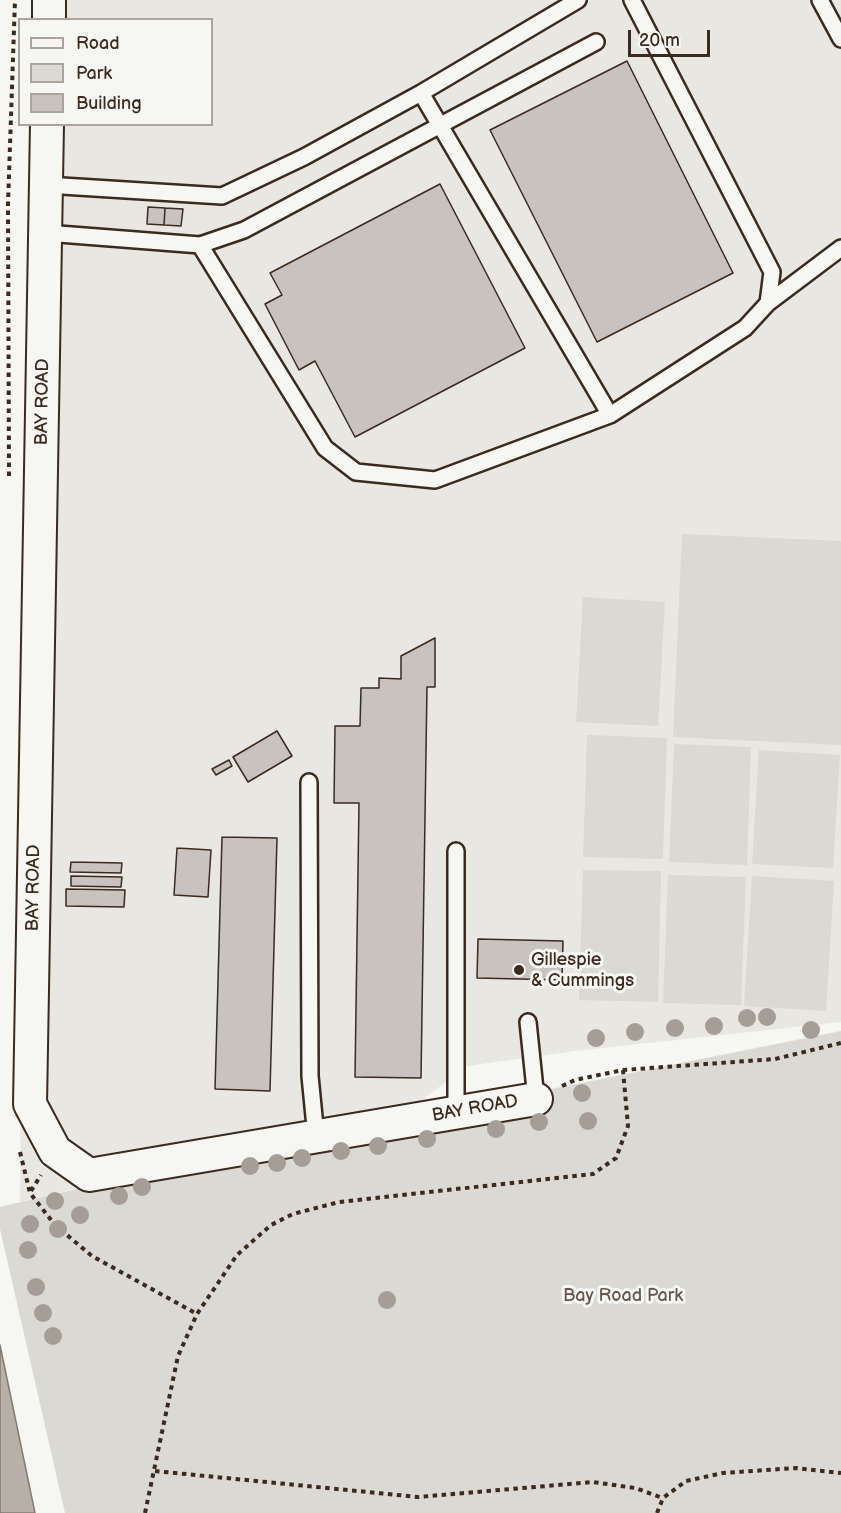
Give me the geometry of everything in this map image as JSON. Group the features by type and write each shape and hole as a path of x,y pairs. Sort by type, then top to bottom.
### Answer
{"street":[{"path":"49,0 49,18"},
{"name":"BAY ROAD","path":"47,126 30,1104 55,1151 89,1175 536,1099"}],"lane":[{"path":"46,184 222,196 304,157 421,93 578,0"},
{"path":"632,0 772,272 768,303"},
{"path":"820,0 841,39"},
{"path":"46,233 200,245 244,230 596,42"},
{"path":"421,93 610,415"},
{"path":"200,245 325,448 356,472 435,480 610,415 746,328 768,303 841,248"},
{"path":"309,782 310,1076 316,1137"},
{"path":"456,851 456,1113"},
{"path":"528,1022 536,1099"}],"path":[{"path":"536,1099 575,1080 623,1070 775,1059 841,1043"},
{"path":"145,1513 178,1356 197,1314 237,1255 271,1225 293,1214 339,1202 593,1174 616,1158 628,1126 623,1070"},
{"path":"657,1513 663,1498 686,1481 723,1473 796,1468 841,1473"},
{"path":"155,1471 418,1497 593,1482 635,1488 663,1498"}],"shaded area":[{"path":"34,0 841,0 841,1022 575,1051 467,1066 418,1103 20,1202 30,126 213,126 213,18 33,18"},
{"path":"0,1345 35,1513 0,1513"}],"green space":[{"path":"682,534 841,541 841,745 673,737"},
{"path":"583,597 665,602 658,726 576,722"},
{"path":"587,735 667,738 663,859 583,857"},
{"path":"674,744 751,747 747,865 669,862"},
{"path":"759,750 840,755 833,868 752,864"},
{"path":"583,870 661,871 658,1002 579,1000"},
{"path":"668,875 746,877 741,1005 663,1003"},
{"path":"752,876 834,881 826,1011 744,1006"},
{"name":"Bay Road Park","path":"841,1031 841,1513 65,1513 0,1229 0,1207 207,1158"}],"building":[{"path":"627,61 733,273 597,342 490,130"},
{"path":"440,184 525,348 355,437 315,361 299,370 265,304 282,295 270,273"},
{"path":"148,207 165,208 164,225 147,224"},
{"path":"165,208 183,209 181,226 164,225"},
{"path":"435,638 435,687 427,687 421,1078 355,1077 359,803 334,803 335,726 360,726 361,688 379,688 379,678 401,679 401,656"},
{"path":"277,731 292,756 248,782 233,757"},
{"path":"229,760 232,766 216,775 212,769"},
{"path":"222,837 277,838 270,1091 215,1089"},
{"path":"177,848 211,850 208,897 174,895"},
{"path":"71,862 122,863 121,873 70,872"},
{"path":"71,876 122,877 121,887 71,886"},
{"path":"66,889 125,890 124,907 66,906"},
{"path":"478,939 563,941 562,980 477,978"}],"place":[{"name":"Gillespie & Cummings","path":"519,970"}]}
